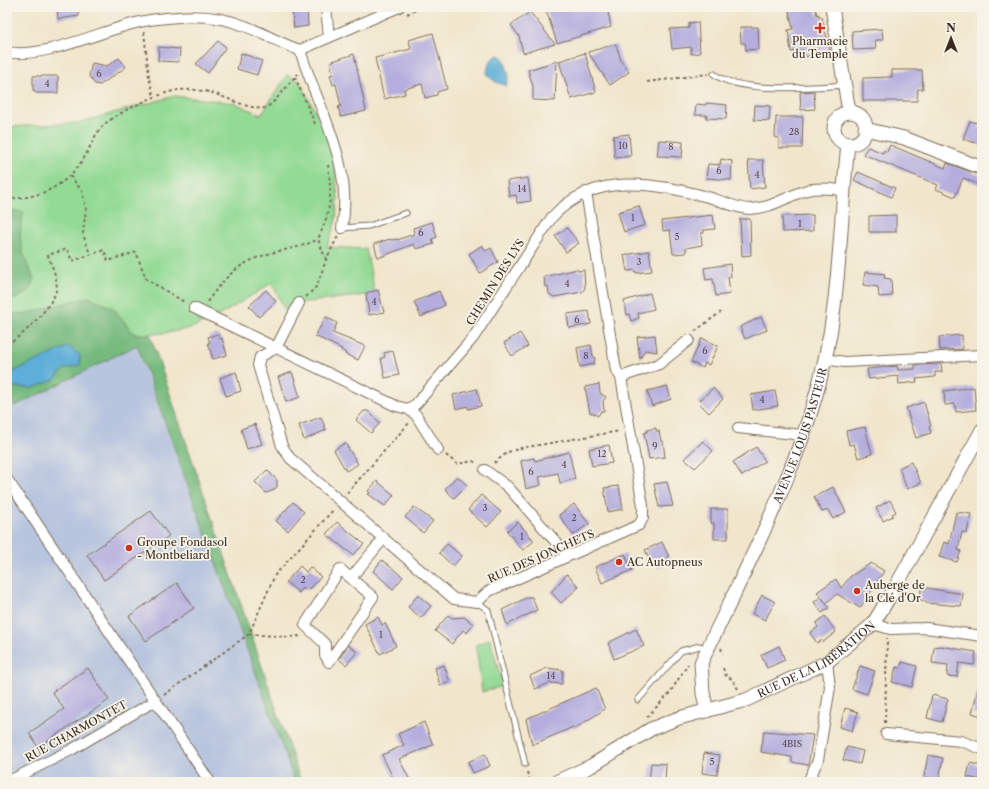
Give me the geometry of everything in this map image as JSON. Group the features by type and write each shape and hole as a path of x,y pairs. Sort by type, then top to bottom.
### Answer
{"street":[{"path":"326,7 330,37"},
{"path":"7,52 31,52 62,45 143,22 179,17 215,18 246,26 289,47 300,50 399,7"},
{"path":"832,7 846,85 849,112"},
{"path":"300,50 326,117 341,167 344,196 342,228"},
{"path":"849,112 858,114 861,117 864,121 866,129 860,140 848,144 839,140 834,132 834,123 840,115 849,112"},
{"path":"866,129 904,138 982,168"},
{"name":"AVENUE LOUIS PASTEUR","path":"707,711 703,693 701,663 780,497 812,405 824,359 830,334 838,266 843,190 848,144"},
{"name":"CHEMIN DES LYS","path":"412,412 416,404 473,338 552,217 561,208 586,192 600,187 625,184 646,186 706,196 748,209 777,204 806,190 820,188 843,190"},
{"name":"RUE DES JONCHETS","path":"477,602 489,591 640,525 643,518 643,506 631,429 621,378 616,370 586,192"},
{"path":"299,303 276,348 260,357 258,365 282,446 290,458 454,599 477,602"},
{"path":"194,308 396,406 412,412 438,450"},
{"path":"621,378 659,364 689,340"},
{"path":"824,359 845,362 982,355"},
{"path":"738,428 802,435"},
{"name":"RUE DE LA LIBÉRATION","path":"556,782 591,766 645,734 679,718 746,700 827,662 873,624 896,586 982,430"},
{"path":"485,470 508,488 568,556"},
{"path":"7,479 210,782"},
{"path":"350,578 384,538"},
{"path":"340,569 350,578 373,597 329,662 325,655 325,644 305,625 340,569"},
{"path":"873,624 890,629 926,628 982,636"},
{"path":"808,782 818,760 830,687 827,662"},
{"name":"RUE CHARMONTET","path":"7,782 72,750 155,701"},
{"path":"886,734 961,742 982,749"}],"lane":[{"path":"714,74 721,80 737,84 766,87 846,85"},
{"path":"342,228 369,226 406,213"},
{"path":"477,602 488,610 525,764"},
{"path":"638,700 682,651 700,646"}],"path":[{"path":"143,22 149,77 154,97"},
{"path":"7,198 30,197 48,192 70,176 82,161 100,129 110,119 154,97 179,90 210,92 256,108 266,107 295,76 306,67"},
{"path":"647,82 714,74"},
{"path":"295,76 318,132"},
{"path":"7,344 13,342 32,326 56,291 57,280 48,255 67,249 72,261 104,250 108,261 136,252 146,279 194,308 206,304 226,276 237,268 263,255 294,249 318,239 328,218 331,190 327,161"},
{"path":"70,176 82,191 86,208 83,234 90,254"},
{"path":"299,303 317,286 326,260 342,228"},
{"path":"318,239 326,260"},
{"path":"689,340 695,331 721,312"},
{"path":"155,701 249,634 275,575 340,501 412,412"},
{"path":"438,450 457,464 473,461 485,470 508,452 521,448 631,429"},
{"path":"886,734 885,642 890,629"},
{"path":"249,634 288,637 303,636"},
{"path":"645,734 640,726 669,694 688,663"},
{"path":"723,668 726,676 732,679 739,692"}],"shaded area":[{"path":"136,345 295,782 7,782 7,394 16,406"}],"green space":[{"path":"287,75 299,81 325,128 334,162 338,198 336,220 327,247 366,249 375,294 299,303 289,319 272,283 200,325 155,334 134,334 113,308 89,297 25,314 7,313 7,127 77,123 175,96 235,103 261,115"},
{"path":"7,210 24,212 20,230 20,238 23,254 34,279 28,292 15,299 9,297 7,293"},
{"path":"89,297 113,308 134,334 150,335 301,782 295,782 137,345 15,406 7,394 7,313 25,314"},
{"path":"490,639 503,686 482,692 476,645"}],"water":[{"path":"498,55 503,57 509,75 506,86 496,82 487,75 490,63 495,56"},
{"path":"69,346 80,355 80,365 64,369 54,380 33,388 12,387 10,373"}],"building":[{"path":"57,7 78,7 79,16 58,19"},
{"path":"296,7 307,7 308,26 294,28 292,11 296,10"},
{"path":"545,7 607,7 611,27 557,43"},
{"path":"788,7 815,7 817,15 819,14 819,17 822,17 830,51 805,57 803,50 791,52 788,30 793,29"},
{"path":"530,12 555,44 523,53 519,36 511,25"},
{"path":"698,22 700,53 691,54 691,47 672,49 670,29 689,28 689,23"},
{"path":"740,27 758,27 759,49 746,50 745,43 741,43"},
{"path":"882,29 883,40 875,40 876,49 853,50 852,31"},
{"path":"433,33 447,89 437,92 437,95 425,98 422,84 404,89 405,94 384,99 375,58 411,49 409,40"},
{"path":"218,41 226,47 208,73 196,64"},
{"path":"616,44 621,61 629,72 610,85 588,52"},
{"path":"159,47 180,49 179,62 158,61"},
{"path":"241,53 262,61 257,75 237,69"},
{"path":"585,53 596,92 571,99 559,61"},
{"path":"354,54 366,111 341,117 338,107 341,106 336,84 333,85 330,75 333,74 330,62"},
{"path":"119,58 126,67 100,85 95,84 89,76 92,63 107,66"},
{"path":"557,61 555,101 533,100 533,86 528,70"},
{"path":"892,70 922,70 923,89 918,89 917,101 863,101 863,78 892,77"},
{"path":"33,76 58,76 58,93 36,93 33,90"},
{"path":"814,91 815,109 801,110 800,92"},
{"path":"706,103 727,105 726,119 706,118 707,115 695,115 696,104 706,105"},
{"path":"755,105 770,106 769,121 754,120"},
{"path":"776,117 803,117 802,148 779,148 779,138 775,137"},
{"path":"970,121 980,124 979,127 982,128 982,145 963,139"},
{"path":"629,134 631,156 615,158 613,136"},
{"path":"659,140 683,142 682,157 657,156"},
{"path":"890,145 945,168 947,163 982,176 982,186 963,178 955,197 936,189 938,185 863,154 868,147 883,153 884,150 887,152"},
{"path":"721,159 732,161 731,180 706,178 708,164 720,165"},
{"path":"748,160 763,160 765,187 750,189"},
{"path":"858,172 895,188 891,197 854,180"},
{"path":"528,178 531,201 517,203 516,195 509,196 507,181"},
{"path":"639,206 645,225 624,232 618,212"},
{"path":"713,215 715,229 704,230 704,233 701,233 702,245 686,248 686,253 673,254 670,230 663,231 662,221"},
{"path":"813,215 813,231 783,232 782,216"},
{"path":"896,215 896,232 869,232 869,216"},
{"path":"740,219 750,219 751,255 742,256"},
{"path":"432,222 437,237 432,239 434,244 416,249 414,244 378,258 374,244 390,239 397,240 414,234 413,228"},
{"path":"567,228 579,243 566,252 555,236"},
{"path":"482,245 486,251 491,248 498,262 480,273 469,254"},
{"path":"649,251 652,271 636,273 635,270 627,271 624,255"},
{"path":"730,264 731,277 728,277 730,294 716,296 713,279 706,280 704,268"},
{"path":"577,269 578,271 584,270 585,288 582,292 554,297 549,294 548,286 545,287 544,277"},
{"path":"865,272 885,274 884,278 891,279 892,296 879,297 878,287 863,285"},
{"path":"266,290 276,301 259,317 249,306"},
{"path":"378,290 384,312 369,315 366,293"},
{"path":"439,291 445,305 421,317 414,302"},
{"path":"650,293 654,309 638,313 639,318 631,321 629,314 627,315 624,301"},
{"path":"589,311 591,324 569,328 567,314"},
{"path":"326,317 337,323 333,333 365,346 358,360 345,354 346,353 341,350 342,349 315,336"},
{"path":"761,317 767,330 745,339 740,327"},
{"path":"520,333 528,346 512,356 504,343"},
{"path":"218,334 220,339 222,338 227,355 213,359 208,343 210,342 208,337"},
{"path":"655,335 657,352 645,350 640,359 637,337"},
{"path":"962,335 963,349 940,350 939,337"},
{"path":"702,338 718,346 709,365 705,363 703,368 691,362"},
{"path":"591,345 593,356 595,358 594,364 580,367 577,348"},
{"path":"393,351 399,375 385,378 381,358 385,357 384,353"},
{"path":"941,364 942,372 935,372 935,377 916,379 917,382 899,384 898,376 869,379 867,369 897,366 898,370 915,369 915,365"},
{"path":"236,372 241,391 226,396 220,378"},
{"path":"292,372 300,397 286,402 278,377"},
{"path":"599,384 600,393 606,397 603,401 604,411 601,411 598,416 590,413 585,387"},
{"path":"667,386 671,399 652,406 647,391"},
{"path":"974,387 976,410 956,412 955,404 945,405 944,391"},
{"path":"713,388 723,399 709,413 698,402"},
{"path":"477,389 481,406 468,409 468,406 456,409 453,395"},
{"path":"775,391 778,406 753,410 751,395"},
{"path":"924,402 931,426 929,427 931,433 916,438 906,408"},
{"path":"364,411 368,411 380,423 371,433 356,420"},
{"path":"321,417 326,430 304,440 299,425"},
{"path":"255,424 262,444 247,449 241,429"},
{"path":"865,427 872,454 858,458 854,444 849,445 846,431"},
{"path":"656,428 656,431 659,431 661,441 663,441 665,457 649,459 644,433 647,432 647,430"},
{"path":"703,441 713,451 695,468 684,459"},
{"path":"345,443 358,464 346,471 334,450"},
{"path":"609,445 612,463 592,466 589,449"},
{"path":"756,447 765,461 742,476 733,462"},
{"path":"569,452 575,479 560,483 558,473 539,477 541,485 526,489 521,461 534,458 535,461"},
{"path":"911,462 921,483 907,489 899,468"},
{"path":"267,470 277,480 277,487 266,493 255,482"},
{"path":"457,476 467,485 454,498 445,489"},
{"path":"377,481 394,495 385,506 368,494 370,493 368,491"},
{"path":"667,482 673,506 659,507 654,484"},
{"path":"619,486 623,509 608,512 604,488"},
{"path":"833,487 846,512 833,519 828,510 822,512 814,497"},
{"path":"481,495 501,512 487,527 468,510"},
{"path":"890,500 896,512 892,514 893,516 883,521 876,508"},
{"path":"293,502 304,512 288,531 276,521"},
{"path":"574,504 589,524 573,535 559,515"},
{"path":"414,507 433,521 423,533 405,517"},
{"path":"711,509 728,509 728,539 714,539 714,523 711,523"},
{"path":"151,511 169,536 104,580 87,555"},
{"path":"956,512 971,514 967,533 962,532 958,550 961,551 957,562 939,557 944,542 949,544"},
{"path":"337,522 364,544 353,555 326,534"},
{"path":"518,522 534,541 523,550 507,531"},
{"path":"662,542 669,557 665,559 667,564 658,568 656,563 652,565 645,550"},
{"path":"447,544 462,556 453,566 439,553"},
{"path":"625,554 632,570 602,583 595,567"},
{"path":"382,560 403,577 393,589 373,571"},
{"path":"871,563 884,571 860,608 837,594 826,603 822,598 829,608 822,613 814,602 821,597 817,592 836,579 841,588 851,576"},
{"path":"300,566 306,572 310,567 321,577 311,588 302,589 299,593 286,582"},
{"path":"567,574 579,587 561,603 551,592"},
{"path":"177,583 194,608 146,641 129,616"},
{"path":"927,588 963,594 961,606 926,603 926,601 920,601 921,589"},
{"path":"418,595 431,606 421,618 408,607"},
{"path":"762,595 775,602 765,620 752,614"},
{"path":"528,597 532,597 537,610 507,625 502,610"},
{"path":"448,615 452,618 464,617 473,624 467,633 463,630 452,644 435,631"},
{"path":"825,616 836,632 823,642 821,640 817,643 810,633 818,627 816,623"},
{"path":"378,617 382,625 385,623 396,646 380,654 365,624"},
{"path":"636,629 644,646 614,659 608,643"},
{"path":"348,645 357,652 346,665 339,659"},
{"path":"779,646 785,660 767,668 761,655"},
{"path":"940,646 976,652 974,665 959,663 957,677 947,676 948,665 932,663 934,647"},
{"path":"902,662 917,666 912,687 892,682 896,667 900,668"},
{"path":"444,665 450,682 440,685 435,668"},
{"path":"860,666 875,671 867,694 852,689"},
{"path":"88,668 109,700 38,747 29,733 64,709 52,692"},
{"path":"547,668 563,670 562,684 550,683 535,689 530,676"},
{"path":"979,686 982,686 982,716 972,713"},
{"path":"596,688 605,709 574,729 573,727 532,745 526,719"},
{"path":"932,695 948,699 942,722 927,718"},
{"path":"845,708 858,712 852,731 840,727"},
{"path":"424,722 433,745 399,759 411,782 395,782 382,755 404,745 398,734"},
{"path":"764,731 813,735 808,765 792,762 792,757 761,752"},
{"path":"847,747 863,751 860,764 843,760"},
{"path":"704,753 720,755 717,775 702,773"},
{"path":"485,754 490,766 473,773 468,762"},
{"path":"928,755 943,758 939,780 924,777"},
{"path":"651,763 666,764 665,782 649,782"},
{"path":"970,763 982,766 982,780 967,777"}],"place":[{"name":"Pharmacie du Temple","path":"820,28"},
{"name":"Groupe Fondasol - Montbeliard","path":"129,548"},
{"name":"AC Autopneus","path":"619,562"},
{"name":"Auberge de la Clé d'Or","path":"857,591"}]}
